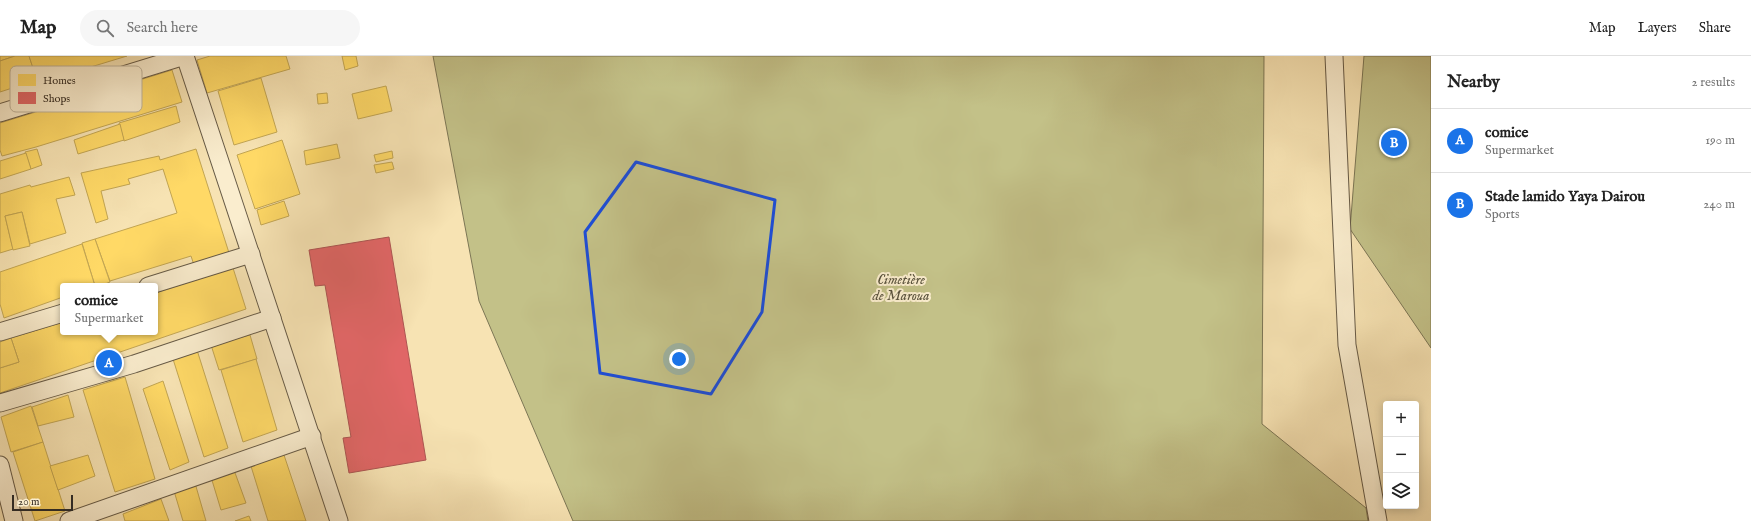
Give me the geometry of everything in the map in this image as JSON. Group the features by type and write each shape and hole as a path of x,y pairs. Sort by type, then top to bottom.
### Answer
{"street":[{"path":"142,69 185,56 339,521"},
{"path":"1334,56 1347,345 1378,521"},
{"path":"0,113 10,110"},
{"path":"158,283 251,254"},
{"path":"0,332 60,314"},
{"path":"0,403 134,364 272,318"},
{"path":"69,521 312,436"},
{"path":"0,465 14,521"}],"highlighted area":[{"path":"636,162 775,200 762,312 711,394 600,373 585,232"}],"green space":[{"name":"Cimetière de Maroua","path":"433,56 1264,56 1262,424 1366,508 1368,521 573,521 479,301"},
{"path":"1364,56 1431,56 1431,348 1350,229"}],"building: Homes":[{"path":"0,56 15,56 0,61"},
{"path":"15,56 29,56 32,66 10,66 10,89 0,92 0,61"},
{"path":"29,56 127,56 94,66 32,66"},
{"path":"210,56 286,56 290,69 207,93 197,60"},
{"path":"342,56 356,56 358,66 345,70"},
{"path":"172,70 182,102 2,156 0,150 0,123 36,112 142,112 142,79"},
{"path":"261,78 277,132 234,145 218,91"},
{"path":"386,86 392,111 358,119 352,94"},
{"path":"327,93 328,103 318,104 317,94"},
{"path":"176,106 180,122 124,141 119,123"},
{"path":"120,124 124,140 78,154 74,140"},
{"path":"282,140 300,194 255,209 237,155"},
{"path":"337,144 340,158 306,165 304,151"},
{"path":"37,149 42,165 31,169 25,152"},
{"path":"196,149 230,256 194,265 191,256 110,281 95,239 177,213 163,169 128,179 130,184 101,191 108,219 96,223 81,173 159,156 160,160"},
{"path":"392,151 393,158 376,162 374,155"},
{"path":"26,153 31,169 0,179 0,161"},
{"path":"392,162 394,169 376,173 374,165"},
{"path":"69,177 75,195 56,199 66,233 30,244 22,212 5,216 13,249 0,253 0,194 30,185 31,187"},
{"path":"284,201 289,216 261,225 257,210"},
{"path":"22,212 30,246 13,250 5,216"},
{"path":"95,239 110,282 94,283 82,243"},
{"path":"82,244 94,283 60,283 60,298 4,318 0,304 0,272"},
{"path":"233,268 246,309 0,393 0,368 19,362 11,338 60,323 60,335 158,335 158,292"},
{"path":"250,335 257,359 219,370 211,345"},
{"path":"11,338 19,362 0,368 0,342"},
{"path":"197,350 228,448 204,457 173,359"},
{"path":"256,359 277,430 243,442 221,370"},
{"path":"125,377 155,479 115,492 83,390"},
{"path":"163,381 189,462 170,470 143,389"},
{"path":"68,395 74,417 38,426 32,407"},
{"path":"31,406 43,442 11,452 1,417"},
{"path":"43,442 65,511 35,521 13,452"},
{"path":"283,452 306,521 268,521 250,463"},
{"path":"88,455 95,476 58,490 50,466"},
{"path":"234,470 246,503 221,510 211,477"},
{"path":"195,483 206,521 183,521 174,491"},
{"path":"161,499 169,521 125,521 123,514"},
{"path":"249,516 251,521 235,521"}],"building: Shops":[{"path":"389,237 426,460 349,473 343,438 351,437 325,285 315,286 309,250"}],"place":[{"name":"Stade lamido Yaya Dairou","path":"1394,143"},
{"name":"comice","path":"109,363"}]}
